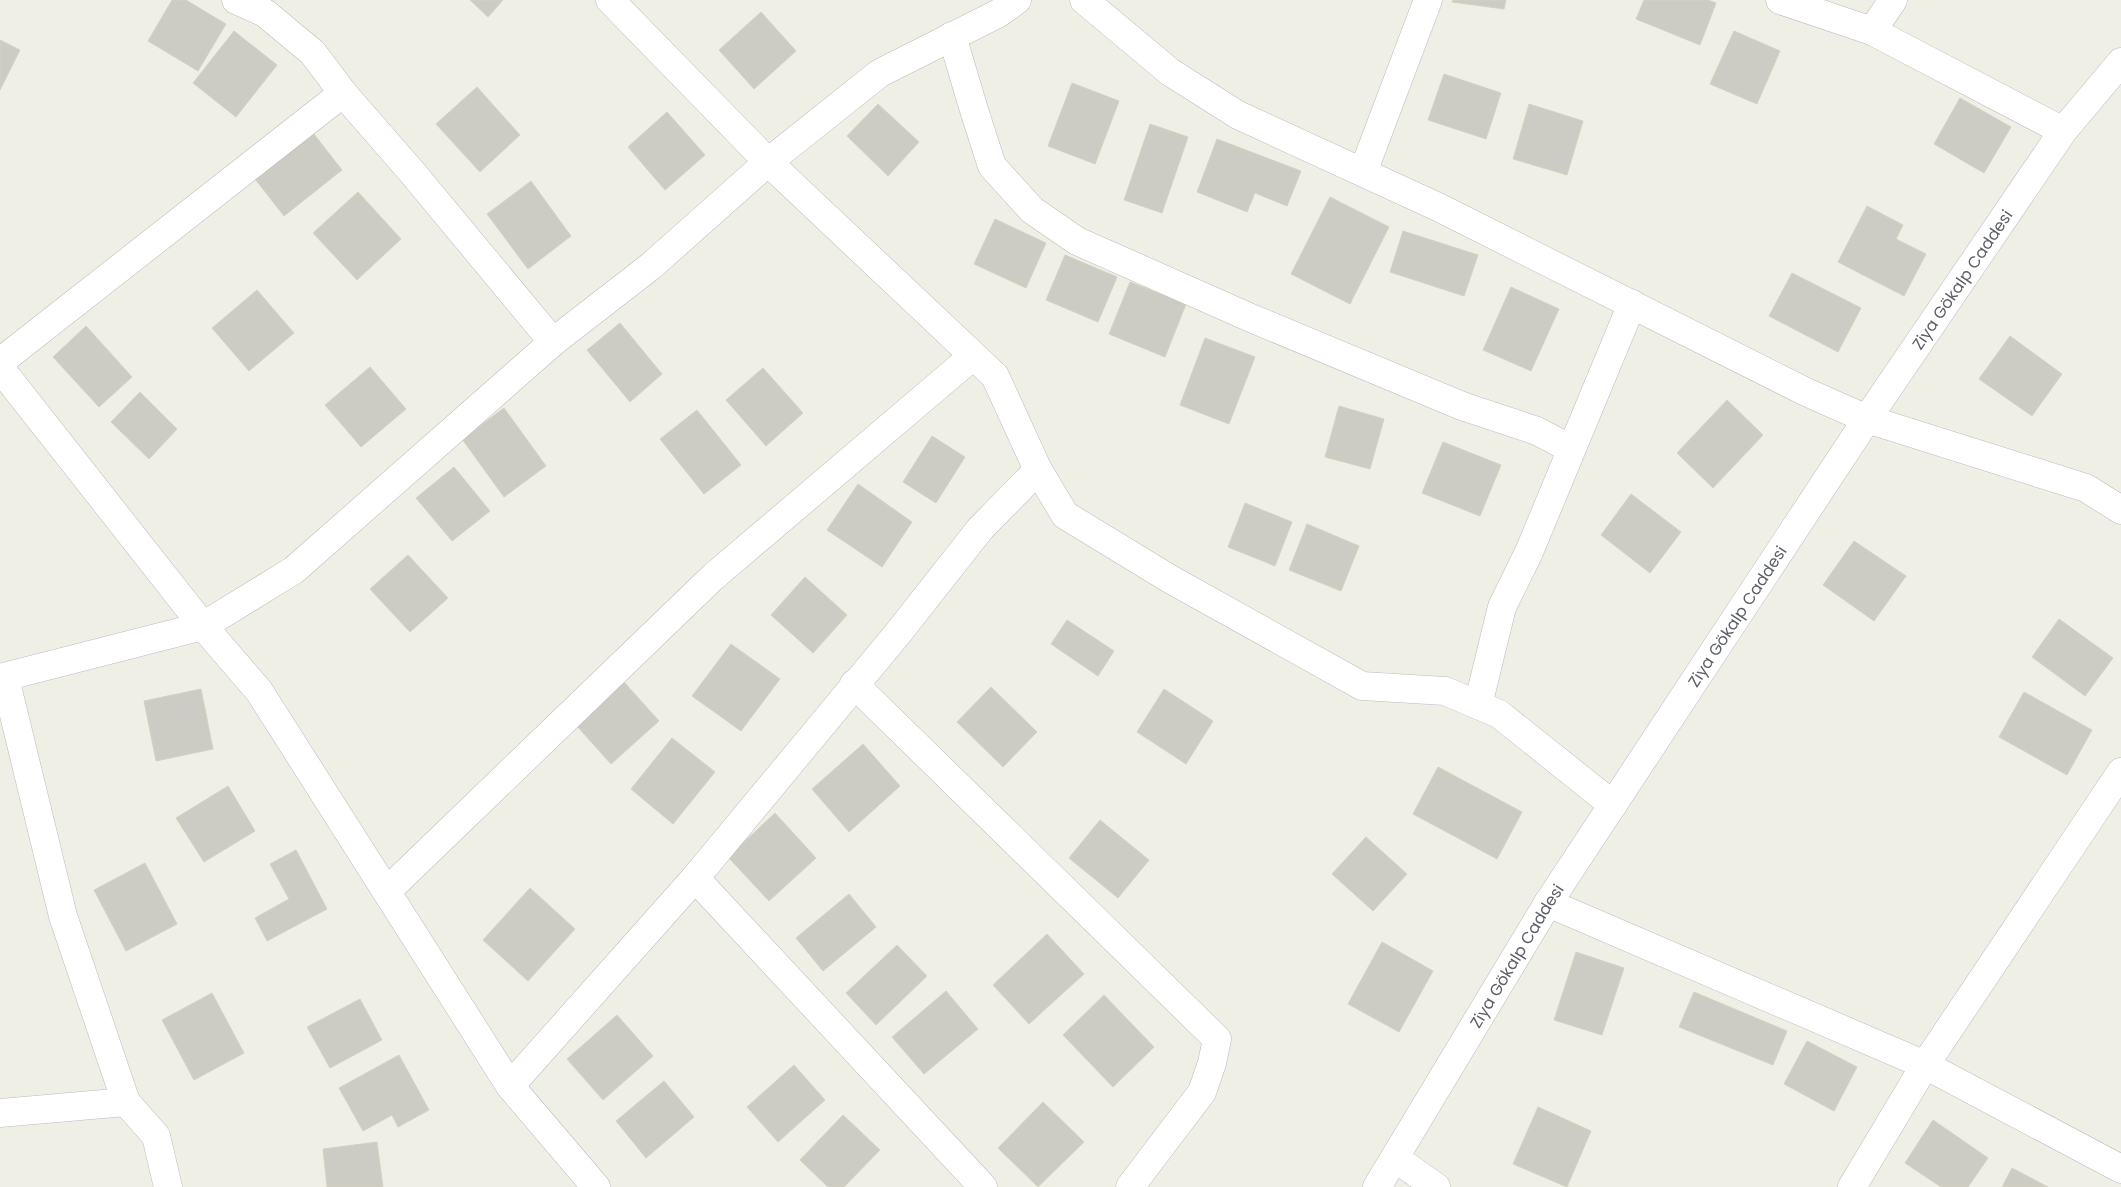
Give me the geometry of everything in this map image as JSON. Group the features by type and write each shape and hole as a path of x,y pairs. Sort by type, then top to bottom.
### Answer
{"street":[{"path":"236,0 269,6 312,53 343,93 411,170 553,342"},
{"path":"610,0 768,162 996,376 1038,470 1065,515 1170,579 1362,686 1445,691 1499,714 1613,805"},
{"path":"168,1187 156,1136 126,1102 63,916 2,678 204,626 294,570 553,342 651,266 768,162 880,73 998,13 1017,0"},
{"path":"1084,0 1170,72 1238,115 1438,207 1806,392 1867,419 2086,488 2121,510"},
{"path":"1363,172 1428,0"},
{"path":"1780,0 1872,31 2063,131"},
{"path":"1872,31 1893,0"},
{"path":"952,36 992,166 1032,210 1077,241 1251,318 1453,402 1537,431 1571,449"},
{"name":"Ziya Gökalp Caddesi","path":"1377,1187 1548,903 1867,419 2063,131 2121,62"},
{"path":"0,362 343,93"},
{"path":"1478,705 1502,607 1529,552 1632,304"},
{"path":"387,891 713,577 973,356"},
{"path":"0,368 204,626 259,691 510,1086 596,1187"},
{"path":"510,1086 695,878 899,632 980,529 1038,470"},
{"path":"854,684 1217,1039 1212,1064 1202,1092 1130,1187"},
{"path":"1852,1187 1925,1065 2121,772"},
{"path":"695,878 983,1187"},
{"path":"1548,903 1925,1065 2121,1170"},
{"path":"0,1113 126,1102"},
{"path":"1395,1158 1436,1187"}],"building":[{"path":"172,0 186,0 226,24 198,71 148,41"},
{"path":"470,0 503,0 488,17"},
{"path":"1453,0 1506,0 1504,9 1452,2"},
{"path":"1644,0 1708,0 1716,3 1700,45 1636,19"},
{"path":"761,12 796,51 754,89 719,50"},
{"path":"234,31 277,65 236,117 193,83"},
{"path":"1734,31 1780,51 1757,104 1710,84"},
{"path":"0,40 20,50 0,90"},
{"path":"1444,74 1501,93 1486,139 1428,120"},
{"path":"1072,83 1119,101 1095,164 1048,146"},
{"path":"477,87 520,135 480,172 436,124"},
{"path":"1960,98 2011,127 1984,173 1934,144"},
{"path":"878,104 919,142 888,176 847,136"},
{"path":"1529,104 1583,121 1567,175 1513,159"},
{"path":"667,112 705,155 665,190 628,147"},
{"path":"306,124 342,170 284,216 248,170"},
{"path":"1150,124 1188,137 1162,213 1124,200"},
{"path":"1217,139 1301,171 1287,206 1255,193 1247,212 1197,192"},
{"path":"531,181 571,236 528,269 487,214"},
{"path":"358,192 401,239 357,280 313,233"},
{"path":"1330,197 1389,227 1350,304 1291,274"},
{"path":"1867,206 1903,225 1896,239 1926,254 1904,296 1838,262"},
{"path":"995,219 1046,243 1026,288 974,264"},
{"path":"1403,231 1478,255 1464,296 1390,272"},
{"path":"1065,255 1117,277 1098,322 1046,300"},
{"path":"1792,273 1861,308 1838,352 1769,316"},
{"path":"1130,282 1186,304 1165,357 1109,334"},
{"path":"1511,287 1559,309 1531,371 1483,350"},
{"path":"257,290 294,333 249,371 212,328"},
{"path":"620,323 662,374 630,402 587,350"},
{"path":"86,326 132,377 99,407 53,357"},
{"path":"2010,336 2062,374 2032,416 1979,379"},
{"path":"1205,338 1255,357 1229,424 1180,405"},
{"path":"370,367 406,409 361,447 325,405"},
{"path":"763,368 803,413 766,446 726,400"},
{"path":"140,392 177,429 149,459 111,422"},
{"path":"1727,400 1763,435 1713,488 1677,453"},
{"path":"1339,406 1384,419 1370,469 1325,457"},
{"path":"504,408 546,466 504,497 462,439"},
{"path":"697,410 741,465 704,494 660,439"},
{"path":"932,436 965,457 936,503 903,482"},
{"path":"1443,442 1501,465 1480,516 1422,493"},
{"path":"454,467 490,511 452,541 416,498"},
{"path":"858,484 912,522 882,567 827,530"},
{"path":"1631,494 1681,532 1650,573 1601,535"},
{"path":"1245,503 1292,522 1275,566 1228,547"},
{"path":"1307,524 1359,546 1341,591 1289,570"},
{"path":"1854,541 1906,576 1874,621 1823,585"},
{"path":"408,555 448,598 410,632 370,589"},
{"path":"805,577 847,615 813,653 771,615"},
{"path":"2059,619 2113,658 2085,696 2032,657"},
{"path":"1067,620 1114,651 1098,676 1051,644"},
{"path":"731,644 780,679 741,731 692,696"},
{"path":"624,682 659,721 611,764 576,725"},
{"path":"991,687 1037,732 1003,767 957,722"},
{"path":"201,689 213,749 156,761 144,701"},
{"path":"1164,689 1213,721 1186,764 1137,732"},
{"path":"2024,692 2092,730 2067,775 1999,737"},
{"path":"672,738 715,772 673,824 631,789"},
{"path":"863,744 900,786 849,832 812,789"},
{"path":"1438,767 1522,812 1497,859 1413,814"},
{"path":"228,786 255,831 204,862 176,818"},
{"path":"775,813 816,858 769,901 728,857"},
{"path":"1100,820 1149,860 1118,898 1069,858"},
{"path":"1366,837 1407,874 1373,911 1332,874"},
{"path":"296,850 327,909 267,941 255,918 289,899 270,864"},
{"path":"145,863 177,924 126,951 94,890"},
{"path":"530,888 575,929 528,981 483,940"},
{"path":"849,894 876,927 823,971 796,938"},
{"path":"1047,934 1084,974 1029,1024 993,985"},
{"path":"1382,942 1433,971 1399,1032 1348,1004"},
{"path":"897,945 927,976 876,1025 846,993"},
{"path":"1576,952 1624,968 1602,1035 1554,1020"},
{"path":"946,991 978,1029 924,1074 892,1037"},
{"path":"1694,992 1787,1031 1773,1065 1679,1027"},
{"path":"212,993 244,1053 194,1080 162,1020"},
{"path":"1104,995 1154,1047 1113,1087 1063,1035"},
{"path":"360,999 382,1040 330,1068 307,1027"},
{"path":"617,1015 653,1056 603,1100 567,1059"},
{"path":"1807,1041 1857,1067 1834,1111 1784,1084"},
{"path":"399,1055 429,1110 398,1127 392,1115 363,1131 339,1088"},
{"path":"794,1065 825,1100 778,1142 747,1107"},
{"path":"664,1081 694,1117 646,1158 616,1121"},
{"path":"1043,1102 1084,1142 1038,1187 998,1148"},
{"path":"1538,1107 1591,1131 1567,1187 1513,1164"},
{"path":"843,1115 880,1150 844,1187 828,1187 800,1160"},
{"path":"1933,1120 1988,1158 1968,1187 1941,1187 1905,1163"},
{"path":"377,1142 383,1187 327,1187 323,1149"},
{"path":"2012,1168 2048,1187 2002,1187"}]}
